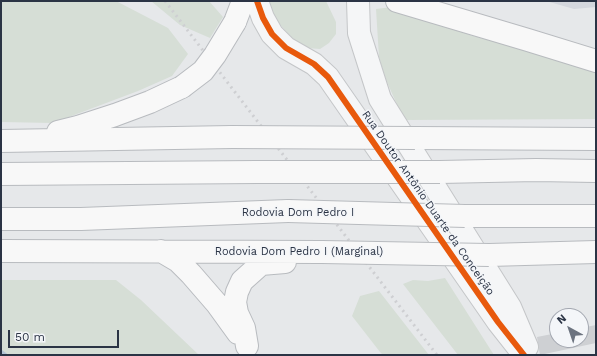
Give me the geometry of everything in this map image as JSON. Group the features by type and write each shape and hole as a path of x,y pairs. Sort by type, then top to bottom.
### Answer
{"highway":[{"path":"9,141 78,127 150,102 182,87 202,71 215,55 235,22 244,1"},
{"path":"397,1 596,61"},
{"path":"9,141 232,137 596,139"},
{"path":"1,174 596,171"},
{"name":"Rodovia Dom Pedro I","path":"1,219 81,219 288,211 464,216 596,216"},
{"name":"Rodovia Dom Pedro I (Marginal)","path":"1,251 322,252 489,255 596,252"},
{"path":"161,251 178,262 191,274 217,304 247,346 244,328 237,313 235,302 237,292 242,281 261,264 294,261 322,252"},
{"path":"536,253 553,263 596,266"}],"street":[{"name":"Rua Doutor Antônio Duarte da Conceição","path":"257,1 263,18 272,34 286,48 314,64 328,77 498,322 524,355"},
{"name":"Rua Doutor Antônio Duarte da Conceição","path":"358,1 359,33 380,100 510,307 530,355"}],"shaded area":[{"path":"1,1 116,1 168,28 188,54 172,76 138,91 53,123 1,122"},
{"path":"151,1 209,1 223,17 210,38 180,25"},
{"path":"263,1 326,1 336,22 336,34 329,43 320,49 307,48 291,37 271,14"},
{"path":"546,1 596,1 596,7 574,9"},
{"path":"392,7 470,35 596,70 596,119 404,120 386,80 379,57 376,9"},
{"path":"445,278 494,355 458,355 403,284 413,280 428,281"},
{"path":"1,280 116,280 141,300 199,355 1,355"},
{"path":"379,291 429,355 383,355 380,352 352,316 360,296"}],"building":[{"path":"596,325 596,343 589,344 589,326"},
{"path":"549,335 549,348 573,348 540,355 537,337"}],"waterway":[{"path":"1,352 5,355"}],"railway":[{"path":"165,1 437,355"}],"cycle path":[{"path":"257,1 263,18 272,34 286,48 314,64 328,77 498,322 524,355"}]}
